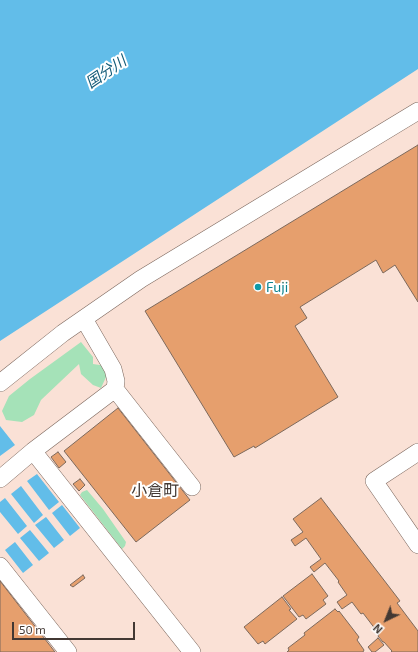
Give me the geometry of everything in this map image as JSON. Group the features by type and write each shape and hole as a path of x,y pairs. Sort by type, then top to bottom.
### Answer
{"street":[{"path":"0,383 63,333 141,279 418,111"},
{"path":"84,319 113,369 116,381 115,389 192,487"},
{"path":"0,479 33,451 115,389"},
{"path":"33,451 192,652"},
{"path":"418,452 374,482 418,545"},
{"path":"0,566 68,652"}],"green space":[{"path":"81,342 93,357 93,364 106,366 107,375 101,388 93,385 81,374 79,364 41,400 34,415 22,422 6,420 2,411 9,396"},
{"path":"87,490 103,509 126,542 122,549 80,495 82,492"}],"water":[{"name":"国分川","path":"0,0 418,0 418,69 0,341"},
{"path":"0,426 15,445 0,456"},
{"path":"37,474 59,502 49,510 27,481"},
{"path":"21,486 43,515 34,523 11,494"},
{"path":"5,498 27,526 18,534 0,512 0,502"},
{"path":"62,505 80,528 70,536 52,513"},
{"path":"46,517 64,540 54,548 35,525"},
{"path":"30,530 49,553 39,561 20,538"},
{"path":"15,542 33,565 23,573 5,550"}],"building":[{"name":"Fuji","path":"418,145 418,302 395,265 383,273 376,260 300,307 307,318 295,326 338,397 255,448 254,446 234,457 145,311"},
{"path":"118,408 190,500 136,542 64,451"},
{"path":"58,452 66,462 59,468 51,457"},
{"path":"80,479 85,485 79,491 73,484"},
{"path":"321,498 400,601 397,603 418,631 418,652 391,652 392,651 378,636 379,634 363,613 361,614 352,602 342,609 337,602 347,595 338,582 339,581 325,563 314,572 310,567 321,559 306,538 295,546 291,540 303,532 293,519"},
{"path":"312,574 328,596 323,600 326,604 306,619 303,615 299,617 283,596"},
{"path":"83,575 85,578 73,587 70,585"},
{"path":"0,581 55,652 0,652"},
{"path":"282,597 291,609 289,610 297,619 265,644 263,641 258,644 244,627"},
{"path":"335,609 338,612 339,611 359,637 357,640 364,650 363,652 287,652 289,650 288,648 305,635 304,633"},
{"path":"378,638 384,645 375,652 372,652 368,647"}],"place":[{"name":"Fuji","path":"258,287"}],"district":[{"name":"小倉町","path":"155,491"}]}
